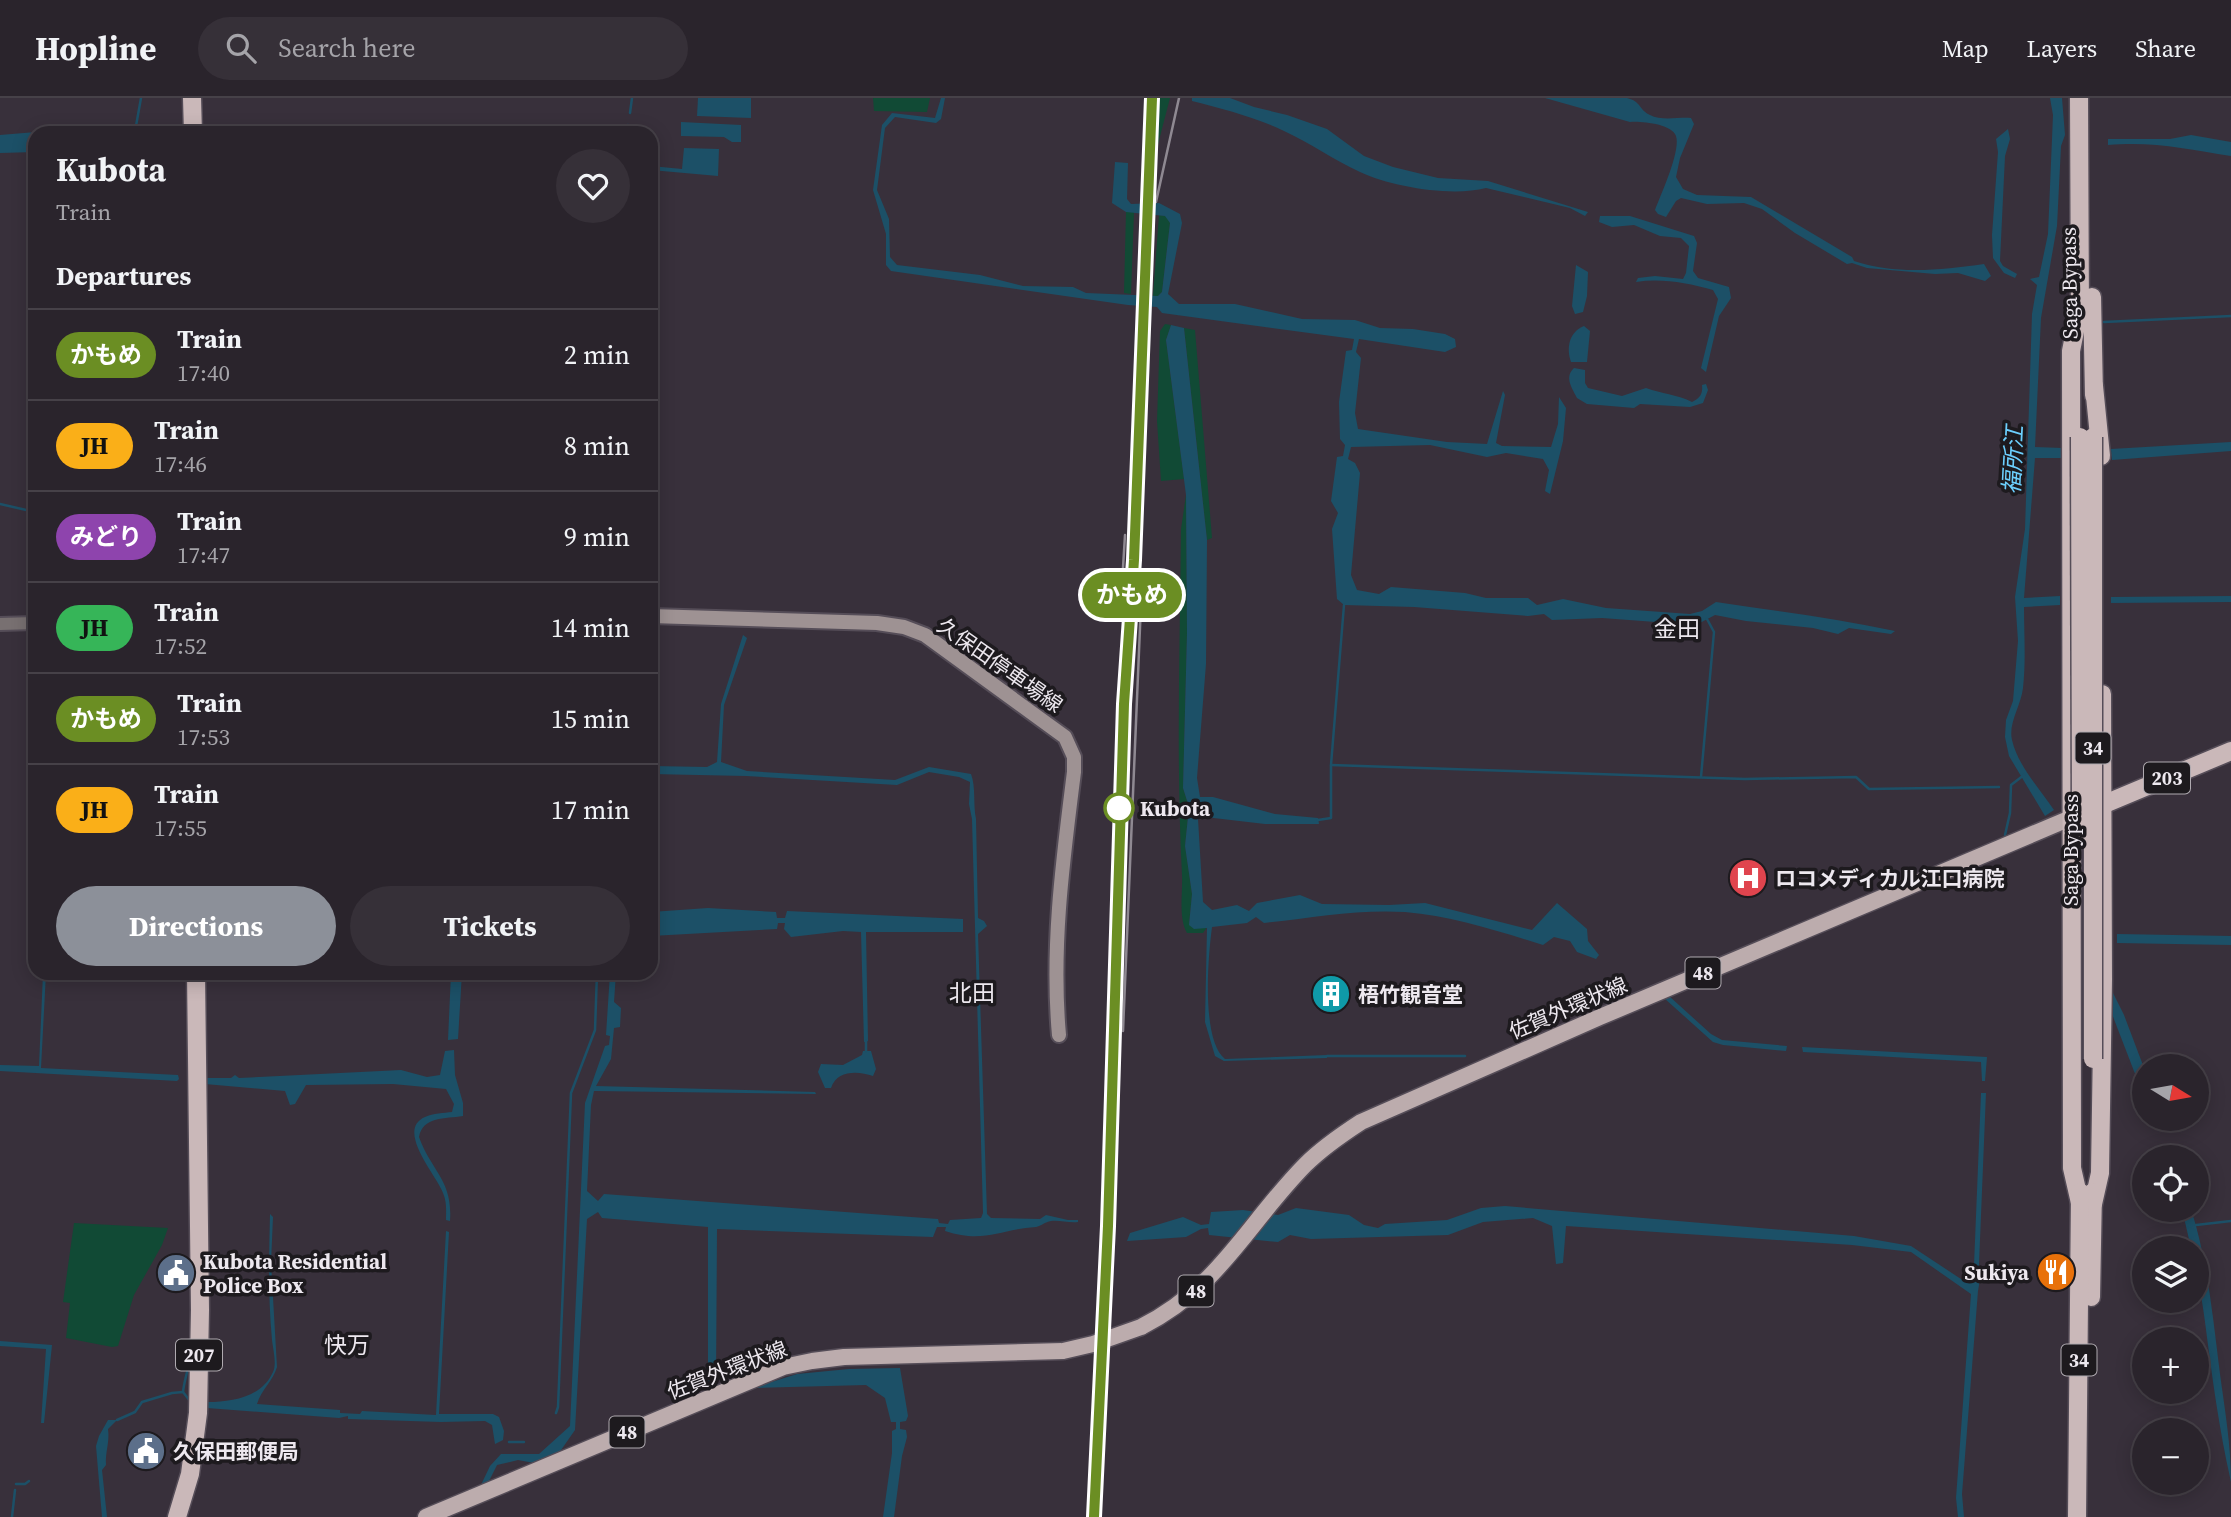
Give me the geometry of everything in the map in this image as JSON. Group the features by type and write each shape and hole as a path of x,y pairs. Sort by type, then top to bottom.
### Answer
{"highway":[{"path":"192,98 192,126"},
{"name":"Saga Bypass","path":"2079,98 2080,306 2086,437 2089,1517"},
{"name":"Saga Bypass","path":"2086,437 2094,386 2091,98"},
{"path":"2073,817 2071,351 2080,306"},
{"path":"2094,386 2101,444 2102,804"},
{"name":"203","path":"2073,817 2231,751"},
{"name":"34","path":"2087,1203 2101,1173 2102,804"},
{"name":"34","path":"2073,817 2072,1168 2087,1203"},
{"name":"207","path":"177,1517 190,1474 198,1413 200,1310 196,980"},
{"name":"Saga Bypass","path":"2077,1517 2087,1203"}],"main road":[{"name":"久保田停車場線","path":"658,616 877,623 904,627 925,635 1065,737 1074,757 1074,765 1060,883 1055,992 1059,1035"},
{"name":"佐賀外環状線","path":"426,1517 783,1367 844,1357 1063,1351 1093,1344 1141,1327 1186,1300 1214,1274 1268,1206 1307,1163 1361,1122 1600,1017 2073,817"}],"street":[{"path":"0,624 28,623"}],"green space":[{"path":"873,98 930,98 927,112 874,111"},
{"path":"1155,98 1170,98 1152,167"},
{"path":"1126,212 1134,212 1131,294 1124,293"},
{"path":"1159,215 1166,216 1170,223 1162,292 1153,296"},
{"path":"1165,324 1171,325 1166,340 1184,479 1161,481 1157,421 1160,331"},
{"path":"1184,328 1195,330 1212,538 1207,540"},
{"path":"1186,495 1187,633 1183,788 1189,807 1185,846 1192,894 1189,924 1207,927 1203,933 1187,933 1182,912 1179,659 1181,529"},
{"path":"74,1223 168,1228 162,1245 134,1295 118,1346 66,1338 70,1303 63,1302"}],"water":[{"path":"698,98 751,98 751,118 697,116"},
{"path":"941,98 945,98 941,119 936,123 895,117 885,128 877,190 889,219 890,257 897,265 980,275 1023,286 1073,287 1086,293 1158,296 1162,292 1170,223 1165,216 1126,212 1112,203 1115,162 1128,163 1127,199 1131,204 1159,203 1180,214 1182,223 1168,294 1179,304 1235,304 1302,319 1355,320 1380,328 1413,329 1445,334 1455,339 1456,347 1445,352 1359,339 1356,352 1361,358 1355,413 1358,429 1447,442 1487,444 1503,391 1505,395 1496,443 1502,446 1551,447 1558,424 1559,397 1566,408 1563,441 1550,494 1545,491 1549,470 1543,459 1506,453 1487,457 1430,445 1351,447 1348,459 1355,463 1360,473 1351,575 1357,590 1379,594 1391,587 1465,593 1486,598 1528,598 1537,605 1563,599 1606,608 1690,614 1702,611 1716,602 1828,618 1895,631 1891,634 1849,628 1838,634 1813,628 1715,615 1696,625 1602,618 1552,620 1544,614 1528,616 1414,607 1344,605 1337,599 1332,529 1338,513 1331,501 1337,457 1343,456 1345,445 1340,439 1339,402 1346,351 1352,350 1354,339 1162,313 1157,307 891,271 886,265 886,234 873,190 882,125 892,113 935,118"},
{"path":"1192,98 1230,98 1287,115 1327,129 1364,156 1393,167 1438,178 1488,181 1588,212 1585,216 1570,208 1486,188 1440,191 1388,182 1360,172 1273,126 1192,101"},
{"path":"1545,98 1627,98 1635,101 1654,117 1691,118 1694,124 1680,158 1676,177 1683,189 1697,195 1751,197 1852,257 1854,261 1902,270 1984,264 1991,276 1985,281 1958,273 1935,274 1847,264 1795,233 1762,209 1744,203 1707,204 1681,198 1666,217 1658,214 1655,210 1676,152 1676,136 1673,132 1656,124 1630,122"},
{"path":"2050,98 2062,98 2065,135 2061,146 2057,226 2041,318 2035,447 2062,448 2061,458 2035,458 2024,598 2060,596 2060,605 2024,607 2023,688 2011,734 2019,759 2054,810 2045,816 2009,756 2005,737 2006,720 2013,701 2018,641 2015,597 2025,529 2032,314 2037,285 2030,279 2039,277 2048,234 2053,115"},
{"path":"681,122 741,125 741,142 732,142 724,137 681,136"},
{"path":"2008,129 2010,139 2005,156 2000,261 2003,266 2017,274 2015,278 2004,273 1993,258 1998,152 1996,139"},
{"path":"28,133 28,152 0,153 0,135"},
{"path":"2191,135 2231,142 2231,156 2155,145 2108,145 2108,139 2170,139"},
{"path":"684,148 719,149 718,176 658,171 658,167 682,169"},
{"path":"1600,216 1630,216 1694,236 1697,243 1693,271 1698,278 1729,287 1731,298 1719,316 1706,372 1701,368 1718,299 1713,290 1674,282 1636,282 1638,278 1655,276 1683,279 1689,246 1681,238 1660,236 1634,225 1612,227 1599,222"},
{"path":"1576,265 1588,272 1583,312 1575,314 1572,306"},
{"path":"1171,325 1184,328 1207,540 1206,664 1197,778 1200,797 1213,797 1275,814 1318,818 1319,824 1265,824 1205,817 1198,819 1203,902 1212,910 1237,905 1249,911 1257,903 1300,895 1322,904 1425,903 1532,930 1557,903 1587,929 1588,941 1599,955 1596,959 1577,952 1570,941 1554,937 1543,945 1492,929 1405,912 1352,913 1264,923 1256,917 1247,923 1212,927 1208,977 1209,1017 1217,1049 1225,1059 1327,1055 1327,1058 1224,1061 1215,1056 1205,1022 1207,928 1194,929 1189,925 1192,894 1185,846 1189,807 1183,788 1187,633 1186,495 1166,340"},
{"path":"1584,326 1590,331 1587,362 1571,362 1570,341 1575,332"},
{"path":"1574,368 1585,370 1585,383 1588,388 1622,396 1646,388 1692,402 1700,395 1702,385 1706,384 1708,390 1703,403 1690,407 1640,404 1634,408 1587,404 1577,398 1571,386 1569,379"},
{"path":"2231,442 2231,451 2112,460 2111,449"},
{"path":"2231,596 2231,602 2111,603 2111,597"},
{"path":"743,635 747,638 724,705 721,762 747,771 895,780 929,767 971,774 976,819 978,918 987,926 978,934 987,1214 991,1218 1040,1219 1046,1215 1078,1222 1051,1221 1036,1227 982,1236 959,1235 945,1231 946,1227 937,1227 933,1237 717,1229 716,1383 708,1385 708,1227 602,1218 598,1212 587,1219 575,1430 559,1453 534,1463 518,1460 497,1465 488,1483 480,1487 490,1466 501,1454 539,1454 570,1426 585,1103 605,1046 609,1045 610,1036 606,1035 610,980 616,980 614,1002 621,1008 620,1027 614,1028 611,1059 596,1086 816,1094 594,1091 587,1191 598,1201 604,1194 938,1219 939,1223 948,1224 950,1220 981,1218 983,1213 970,782 959,777 929,772 897,785 746,776 658,774 658,766 707,767 717,762 721,704"},
{"path":"708,908 776,912 777,918 785,918 787,911 963,919 963,932 866,932 868,1041 864,1042 861,932 843,931 791,937 784,929 785,923 778,923 777,929 658,936 658,912"},
{"path":"2117,934 2231,936 2231,945 2117,943"},
{"path":"43,980 46,980 41,1068 178,1075 179,1079 0,1071 0,1065 39,1066"},
{"path":"451,980 462,980 458,1039 448,1040"},
{"path":"2112,991 2139,1054 2132,1054 2132,1066 2112,1014"},
{"path":"1669,996 1711,1034 1722,1040 1787,1046 1786,1051 1713,1042 1664,998"},
{"path":"1802,1047 1987,1057 1985,1081 1982,1081 1981,1062 1803,1052"},
{"path":"454,1050 455,1075 463,1103 463,1116 430,1122 421,1130 419,1137 445,1185 450,1221 446,1220 443,1193 420,1154 414,1132 417,1123 425,1117 452,1112 454,1104 446,1089 393,1084 306,1085 295,1104 290,1105 285,1091 205,1084 205,1078 231,1078 235,1075 239,1078 401,1070 427,1077 440,1075 445,1051"},
{"path":"863,1051 871,1051 876,1069 873,1076 849,1073 838,1078 831,1088 825,1088 818,1072 821,1064 843,1065 862,1055"},
{"path":"1981,1093 1986,1093 1979,1264 1981,1273 1962,1494 1964,1517 1958,1517 1956,1498 1971,1294 1911,1252 1852,1245 1566,1226 1563,1263 1556,1264 1552,1226 1533,1218 1483,1222 1448,1235 1311,1239 1290,1235 1278,1242 1209,1235 1208,1228 1186,1237 1127,1241 1130,1233 1183,1217 1201,1225 1209,1224 1211,1212 1243,1210 1278,1215 1296,1208 1349,1215 1364,1225 1378,1228 1385,1224 1447,1220 1481,1208 1505,1206 1854,1236 1911,1246 1967,1283 1974,1265"},
{"path":"270,1214 273,1217 271,1263 277,1367 257,1404 340,1410 340,1413 360,1414 362,1411 436,1415 446,1231 449,1232 439,1414 493,1414 499,1417 504,1431 503,1440 495,1444 492,1425 485,1421 348,1419 348,1416 339,1418 207,1408 208,1402 227,1401 254,1392 262,1387 274,1369 269,1293"},
{"path":"2185,1222 2195,1222 2199,1236 2188,1236"},
{"path":"2209,1291 2227,1428 2231,1482 2209,1353 2209,1327 2205,1327 2203,1313 2209,1313"},
{"path":"0,1341 52,1345 44,1423 41,1423 46,1349 0,1346"},
{"path":"900,1368 908,1416 906,1421 900,1422 900,1429 906,1430 907,1437 894,1517 883,1517 892,1453 892,1431 896,1429 896,1422 891,1422 885,1398 866,1385 752,1388 797,1374"},
{"path":"108,1420 117,1420 108,1429 106,1465 102,1470 107,1517 102,1517 96,1446"}],"waterway":[{"path":"136,126 141,98"},
{"path":"630,113 632,98"},
{"path":"2104,322 2231,316"},
{"path":"0,504 28,510"},
{"path":"1318,820 1331,818 1331,765 1344,605"},
{"path":"1701,777 1714,632 1707,619"},
{"path":"1331,765 1745,779 1856,777 1869,789 1999,787"},
{"path":"2005,835 2010,813 2011,785 2024,775"},
{"path":"556,1413 571,1093 595,1030 597,980"},
{"path":"866,1041 866,1051"},
{"path":"1327,1056 1465,1056"},
{"path":"2196,1225 2231,1221"},
{"path":"183,1392 189,1361 185,1342"},
{"path":"117,1420 135,1412 142,1402 172,1393 183,1392 190,1401"},
{"path":"509,1442 524,1442"},
{"path":"16,1484 29,1481"},
{"path":"12,1517 15,1490"}],"railway":[{"path":"1094,1517 1108,1226 1123,704 1134,560 1152,98"},
{"path":"1156,202 1179,98"},
{"path":"1122,584 1125,535"},
{"path":"1123,1031 1142,580"}],"train":[{"name":"かもめ","path":"1094,1517 1108,1226 1125,673 1134,560 1152,98"}],"place":[{"name":"Kubota","path":"1119,808"},
{"name":"ロコメディカル江口病院","path":"1748,878"},
{"name":"梧竹観音堂","path":"1331,994"},
{"name":"Sukiya","path":"2056,1272"},
{"name":"Kubota Residential Police Box","path":"176,1273"},
{"name":"久保田郵便局","path":"146,1451"}],"district":[{"name":"金田","path":"1677,629"},
{"name":"北田","path":"972,993"},
{"name":"快万","path":"347,1345"}],"water label":[{"name":"福所江","path":"2013,460"}]}
